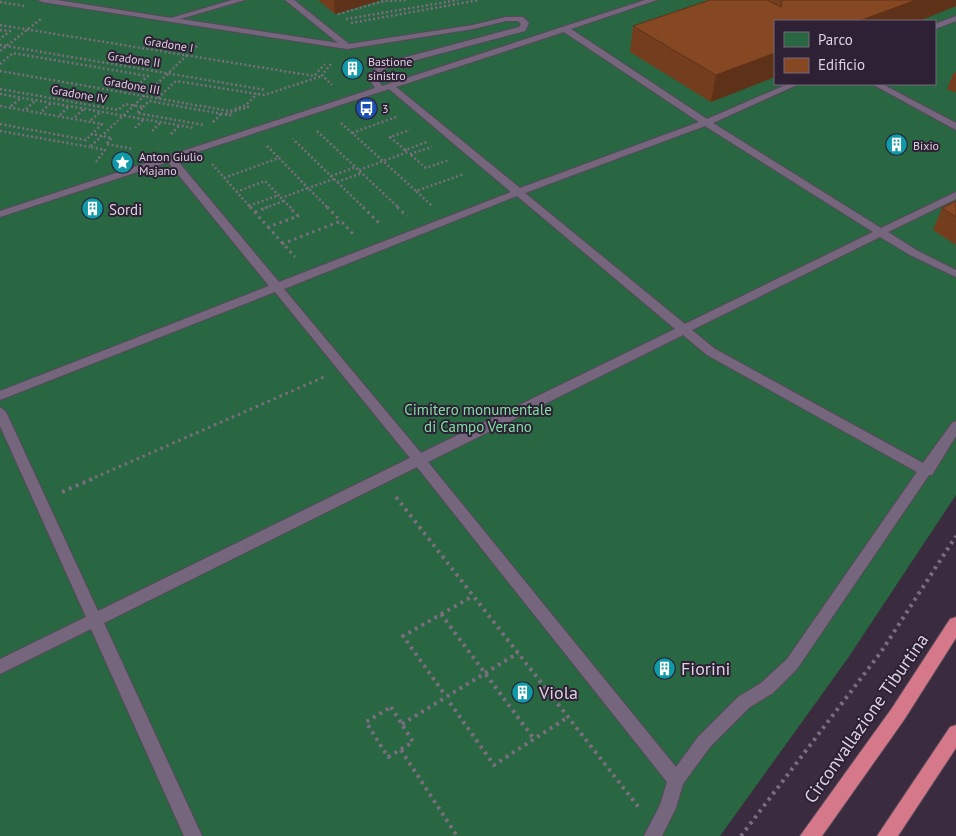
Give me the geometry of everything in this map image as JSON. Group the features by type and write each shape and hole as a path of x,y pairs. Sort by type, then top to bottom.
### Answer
{"highway":[{"name":"Circonvallazione Tiburtina","path":"810,836 898,714 956,624"},
{"path":"887,836 956,732"}],"lane":[{"path":"46,0 347,47 480,26 506,19 520,19 525,22 522,29 383,66 375,73 374,80 519,192 683,331 711,352 927,471"},
{"path":"171,19 241,0"},
{"path":"289,0 347,47"},
{"path":"0,214 653,0"},
{"path":"936,27 956,18"},
{"path":"565,29 706,123 914,254 956,274"},
{"path":"0,396 519,192 706,123 792,85"},
{"path":"878,85 956,127"},
{"path":"170,158 419,460 676,780"},
{"path":"0,667 956,195"},
{"path":"0,412 193,836"},
{"path":"655,833 668,808 676,780 704,742 744,702 767,688 792,664 927,471 956,426"}],"path":[{"path":"333,16 384,1 408,0"},
{"path":"344,20 458,0"},
{"path":"346,24 461,6 479,0"},
{"name":"Gradone I","path":"0,25 314,76 324,64 330,65 323,77 264,95 256,94"},
{"path":"0,30 10,31 0,39"},
{"path":"0,50 26,31"},
{"path":"90,147 202,42"},
{"name":"Gradone II","path":"0,45 169,72 266,90"},
{"path":"0,64 13,53 148,76 129,93"},
{"name":"Gradone III","path":"0,71 230,111 246,105"},
{"path":"158,98 176,81 256,94"},
{"name":"Gradone IV","path":"0,89 118,110 125,104 143,107 149,101 221,114"},
{"path":"0,94 205,130"},
{"path":"226,114 248,107 246,105 256,94"},
{"path":"0,99 6,95"},
{"path":"11,106 21,97"},
{"path":"26,109 36,100"},
{"path":"42,111 52,103"},
{"path":"0,106 102,124 86,140 0,124"},
{"path":"60,114 70,106"},
{"path":"143,107 137,113 210,126 221,114 237,116"},
{"path":"75,117 84,108"},
{"path":"352,133 401,116 394,110"},
{"path":"91,120 100,111"},
{"path":"346,118 338,120 434,208 425,211"},
{"path":"135,128 144,119"},
{"path":"152,131 161,122"},
{"path":"170,134 179,125"},
{"path":"322,126 315,128 409,217 404,219"},
{"path":"415,128 390,137 426,168 452,159 447,154"},
{"path":"0,130 105,150 96,159"},
{"path":"92,134 112,138 106,144 142,150"},
{"path":"296,135 291,137 383,227 374,230"},
{"path":"274,142 266,145 356,237 348,241"},
{"path":"405,150 432,142 436,146 411,155"},
{"path":"359,170 408,152"},
{"path":"224,178 279,158"},
{"path":"220,160 211,164 298,261"},
{"path":"249,206 308,188 356,167"},
{"path":"416,192 468,172 462,168"},
{"path":"337,182 362,173"},
{"path":"236,192 265,181 298,216 268,228"},
{"path":"246,212 284,201"},
{"path":"282,244 340,221"},
{"path":"41,501 344,368"},
{"path":"396,496 568,717 655,833"},
{"path":"740,836 839,711 932,577 956,536"},
{"path":"443,692 403,636 473,596"},
{"path":"441,614 534,739"},
{"path":"402,724 518,653"},
{"path":"450,703 494,765 568,717"},
{"path":"391,707 413,742 401,750 388,757 366,722 391,707"},
{"path":"401,750 457,836"}],"green space":[{"name":"Cimitero monumentale di Campo Verano","path":"0,0 956,0 956,495 848,658 720,836 0,836"}],"building":[{"path":"710,0 767,0 781,7 782,0 916,0 862,20 774,20 774,53 716,75 633,26"},
{"path":"956,201 956,217 942,208"}],"place":[{"name":"Bastione sinistro","path":"352,68"},
{"name":"3","path":"366,108"},
{"name":"Bixio","path":"897,145"},
{"name":"Anton Giulio Majano","path":"123,163"},
{"name":"Sordi","path":"93,209"},
{"name":"Fiorini","path":"665,668"},
{"name":"Viola","path":"523,692"}]}
